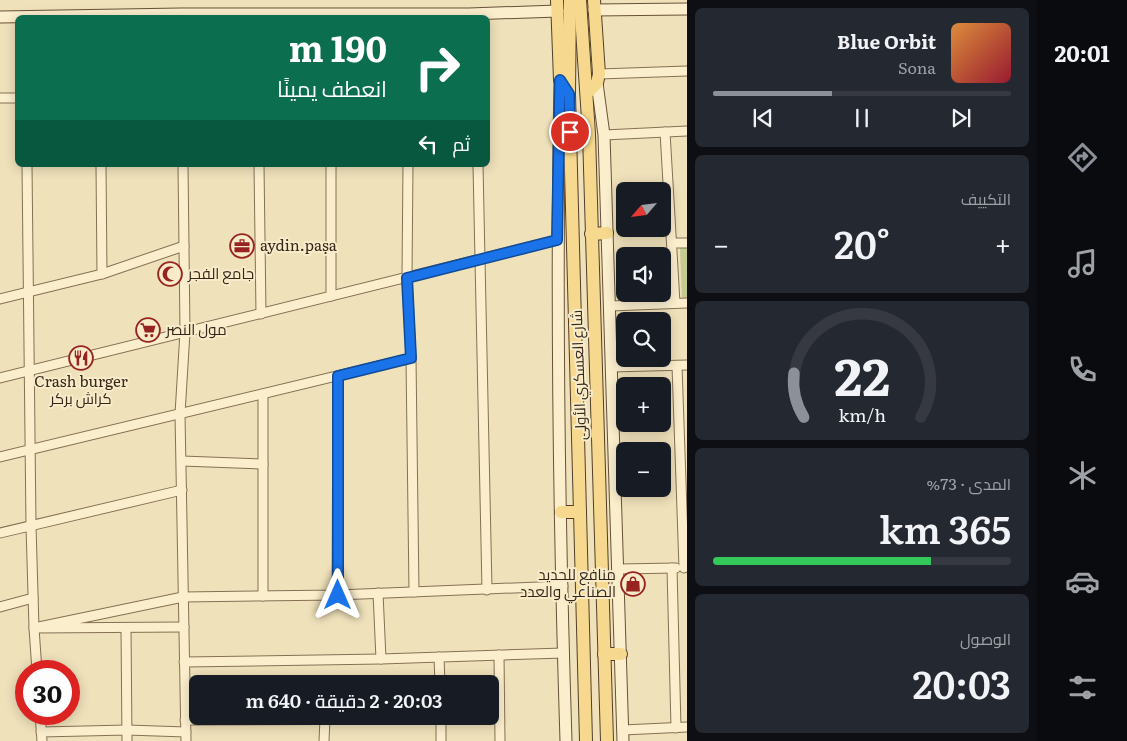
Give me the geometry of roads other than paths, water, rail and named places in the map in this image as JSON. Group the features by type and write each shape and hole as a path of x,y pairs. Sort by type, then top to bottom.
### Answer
{"main road":[{"path":"569,5 560,80 569,94"},
{"name":"شارع العسكري الأولى","path":"569,5 587,93 606,741"},
{"name":"شارع العسكري الأولى","path":"569,5 569,94 586,741"},
{"path":"587,93 598,79 594,5"},
{"path":"591,234 607,233"},
{"path":"561,512 580,512"},
{"path":"604,654 621,654"}],"street":[{"path":"421,15 569,5"},
{"path":"594,5 687,9"},
{"path":"0,17 15,17"},
{"path":"687,71 598,79 604,135 623,735 687,727"},
{"path":"560,80 557,240 566,741"},
{"path":"0,98 15,98"},
{"path":"604,135 687,131"},
{"path":"666,132 675,303"},
{"path":"27,167 31,526 36,660"},
{"path":"101,167 102,274"},
{"path":"42,736 127,730 186,737 180,414 185,332 183,167"},
{"path":"258,167 260,314"},
{"path":"331,167 331,296"},
{"path":"408,167 407,278 411,358 414,592"},
{"path":"478,167 487,590"},
{"path":"0,378 557,240"},
{"path":"672,243 687,243"},
{"path":"0,299 102,274 184,246"},
{"path":"610,306 687,303"},
{"path":"0,457 411,358"},
{"path":"612,367 687,365"},
{"path":"619,568 686,568 677,366"},
{"path":"338,376 338,595"},
{"path":"263,394 263,596"},
{"path":"182,461 263,464"},
{"path":"0,533 182,490"},
{"path":"672,568 676,728"},
{"path":"34,628 183,597 338,595 563,586"},
{"path":"378,593 381,659"},
{"path":"0,608 33,598"},
{"path":"34,628 184,627"},
{"path":"126,628 127,741"},
{"path":"184,662 381,659 564,653"},
{"path":"499,656 500,741"},
{"path":"439,657 440,675"},
{"path":"185,720 189,720"},
{"path":"324,741 325,725"},
{"path":"441,725 441,741"}],"place":[{"name":"aydin.paṣa","path":"242,246"},
{"name":"جامع الفجر","path":"170,274"},
{"name":"مول النصر","path":"148,330"},
{"name":"Crash burger كراش بركر","path":"81,358"},
{"name":"منافع للحديد الصناعي والعدد","path":"633,584"}]}
